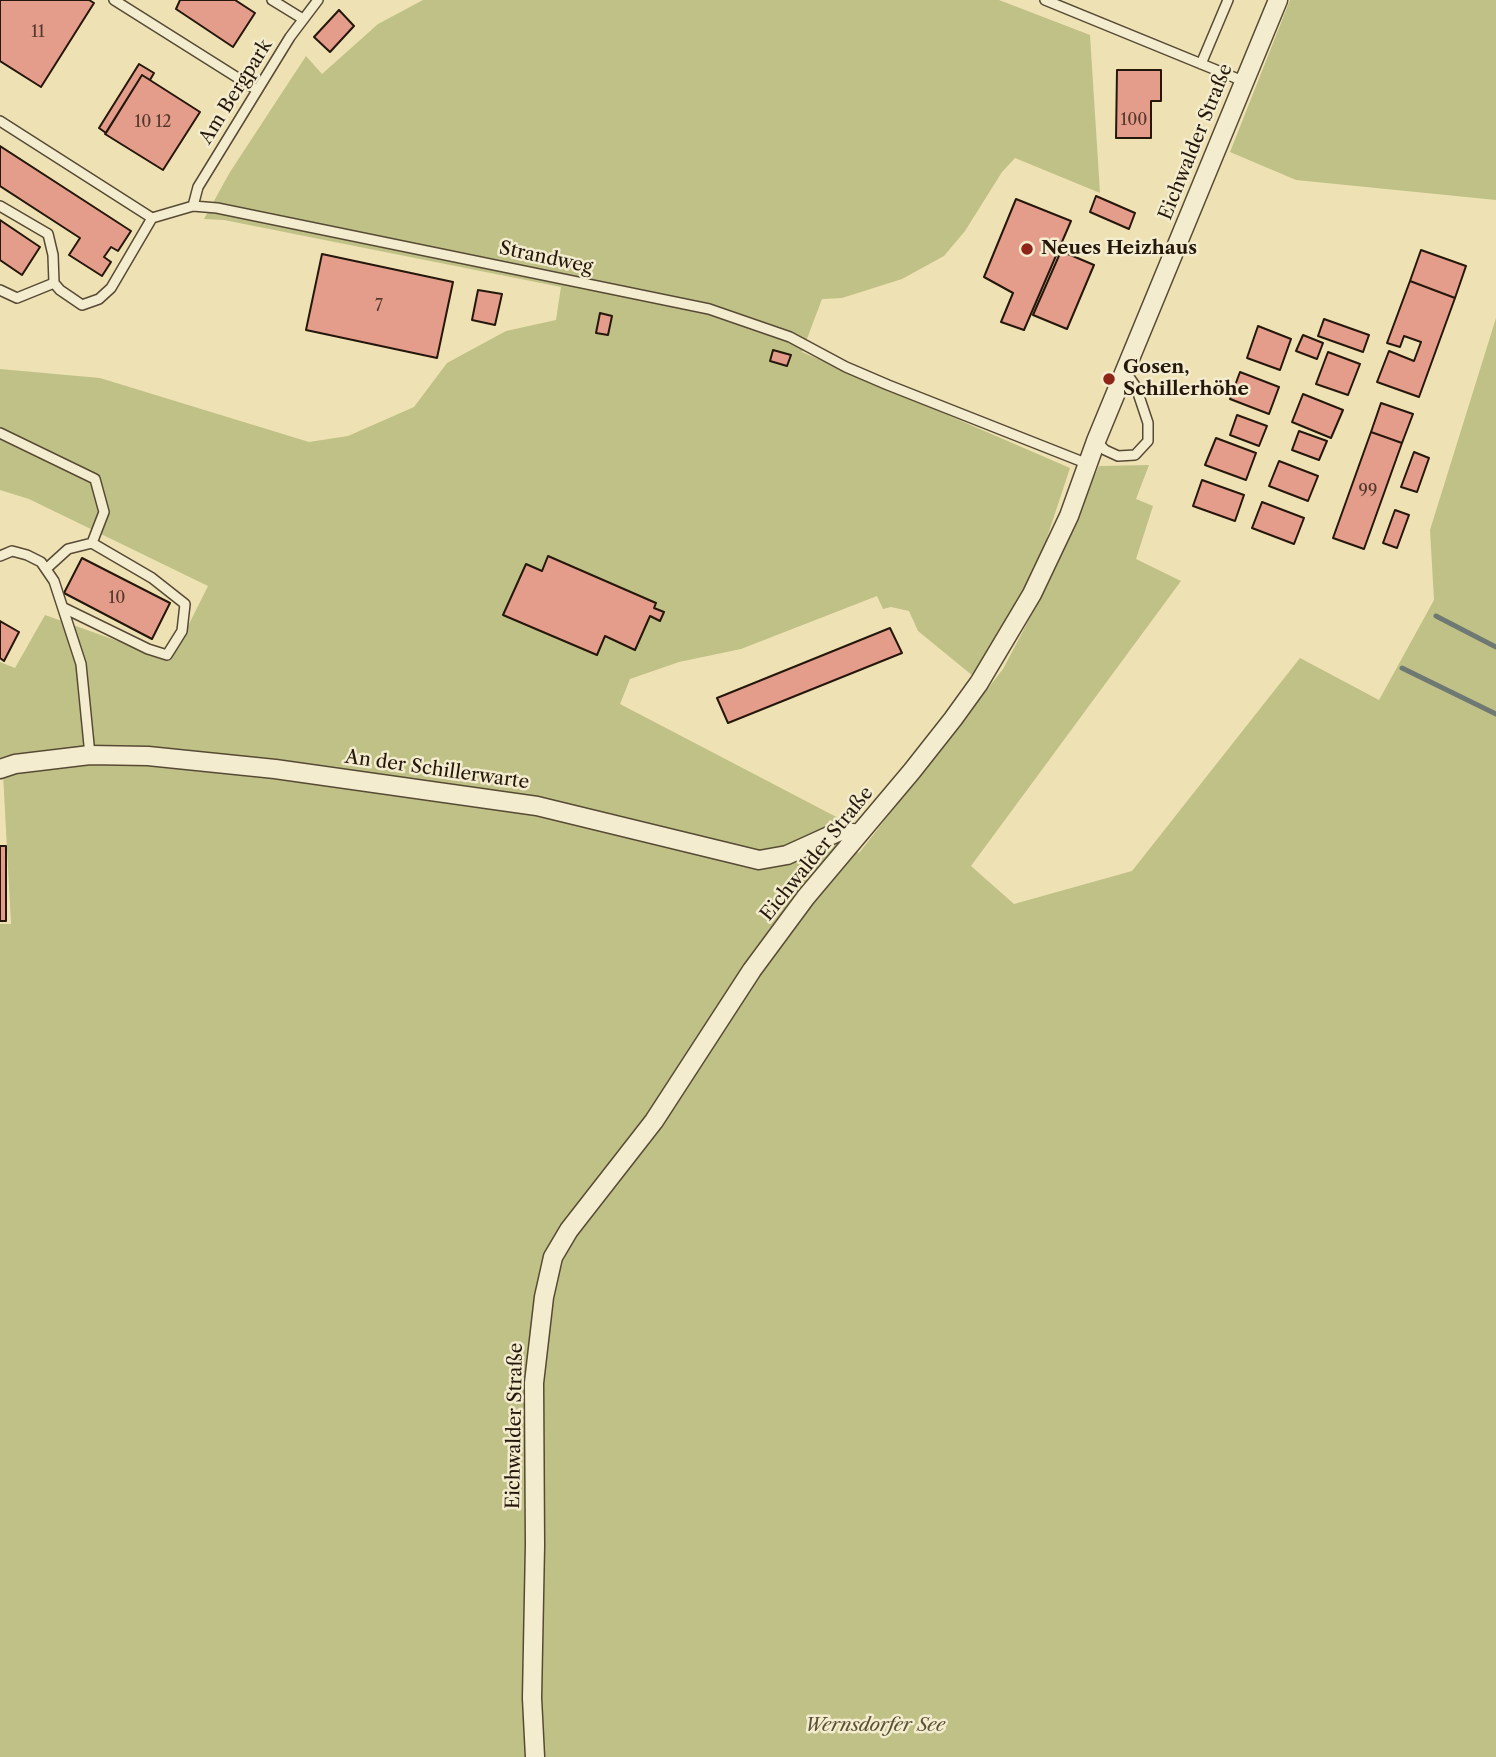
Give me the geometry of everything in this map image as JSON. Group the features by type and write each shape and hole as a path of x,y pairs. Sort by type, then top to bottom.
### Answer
{"street":[{"name":"Eichwalder Straße","path":"535,1757 532,1698 534,1383 542,1308 553,1257 569,1230 654,1121 752,970 806,897 912,772 979,683 1046,568 1278,0"},
{"name":"An der Schillerwarte","path":"0,769 15,764 90,755 149,756 201,761 400,785 525,804 759,860 787,855 840,831 858,834"}],"lane":[{"path":"114,0 257,90"},
{"path":"272,0 303,19"},
{"name":"Am Bergpark","path":"193,206 198,187 257,90 318,0"},
{"path":"1045,0 1243,81"},
{"path":"1201,64 1228,0"},
{"path":"0,121 152,218 111,288 99,299 82,304 54,283"},
{"path":"0,206 48,234 53,255 54,283"},
{"name":"Strandweg","path":"152,218 193,206 217,208 709,309 790,337 846,367 888,385 1088,464"},
{"path":"0,290 17,298 54,283"},
{"path":"1096,441 1105,450 1118,456 1135,455 1147,441 1149,423 1136,387 1125,371"},
{"path":"0,433 95,479 104,512 92,543"},
{"path":"46,569 68,549 92,543 152,578 185,604 183,631 167,655 148,649 64,608"},
{"path":"0,556 12,551 41,562 54,581 81,664 90,755"}],"green space":[{"name":"Wernsdorfer See","path":"423,0 999,0 1090,35 1100,193 1015,158 1002,172 965,231 944,256 902,279 842,298 822,299 802,352 1070,468 1038,565 973,676 918,631 909,611 891,607 883,609 877,596 741,649 679,662 630,679 620,704 846,822 834,841 859,853 1003,669 1032,614 1099,466 1149,465 1136,499 1153,506 1136,559 1181,581 971,866 1014,904 1132,871 1300,658 1379,700 1434,600 1430,530 1496,318 1496,1757 0,1757 0,924 11,924 3,774 0,774 0,662 15,668 45,615 171,660 208,586 29,499 0,490 0,369 100,378 309,442 348,436 414,407 447,363 506,331 556,320 561,287 224,220 204,219 230,172 306,56 322,74 378,24"},
{"path":"1290,0 1496,0 1496,200 1296,180 1230,152"}],"building":[{"path":"0,0 89,0 94,3 41,87 0,61"},
{"path":"180,0 235,0 255,13 233,47 176,9"},
{"path":"339,10 354,26 330,52 314,37"},
{"path":"139,64 154,73 150,80 142,75 106,133 99,128"},
{"path":"1117,70 1161,70 1161,101 1151,101 1151,138 1116,138"},
{"path":"142,75 200,112 163,170 105,134"},
{"path":"0,146 131,231 118,251 111,247 104,257 111,262 102,276 69,255 80,238 0,186"},
{"path":"1096,196 1135,213 1129,229 1090,212"},
{"name":"Neues Heizhaus","path":"1016,199 1071,221 1024,330 1001,322 1013,293 984,277"},
{"path":"0,220 40,247 22,275 0,260"},
{"path":"1421,250 1466,266 1455,298 1410,281"},
{"path":"1061,251 1094,265 1067,329 1033,315"},
{"path":"322,254 453,282 437,358 306,330"},
{"path":"1410,281 1455,298 1419,397 1377,382 1389,351 1414,361 1421,342 1404,336 1400,347 1387,343"},
{"path":"478,290 502,294 495,325 472,320"},
{"path":"600,313 612,316 608,335 596,333"},
{"path":"1324,319 1369,335 1363,352 1318,336"},
{"path":"1258,326 1291,339 1280,370 1247,358"},
{"path":"1303,335 1323,343 1317,359 1296,351"},
{"path":"773,350 791,355 787,366 770,361"},
{"path":"1328,352 1360,364 1348,395 1316,384"},
{"path":"1240,372 1279,387 1269,414 1230,399"},
{"path":"1303,394 1343,410 1331,438 1292,422"},
{"path":"1381,403 1413,414 1402,443 1371,432"},
{"path":"1237,415 1267,426 1259,446 1230,435"},
{"path":"1299,431 1327,441 1319,460 1292,450"},
{"path":"1371,432 1402,443 1364,549 1333,538"},
{"path":"1216,438 1256,453 1246,480 1205,465"},
{"path":"1414,452 1429,458 1417,492 1401,487"},
{"path":"1279,461 1318,476 1308,501 1269,486"},
{"path":"1202,480 1244,495 1235,521 1193,506"},
{"path":"1262,502 1304,518 1294,544 1252,528"},
{"path":"1395,510 1409,515 1397,548 1383,543"},
{"path":"548,556 656,603 654,608 664,612 660,621 650,616 635,650 605,636 597,655 503,615 526,564 542,571"},
{"path":"82,558 170,603 152,639 64,593"},
{"path":"0,621 19,632 4,661 0,658"},
{"path":"890,628 902,653 728,723 717,698"},
{"path":"0,846 6,846 6,921 0,921"}],"waterway":[{"path":"1436,616 1496,647"},
{"path":"1402,668 1496,714"}],"place":[{"name":"Neues Heizhaus","path":"1027,249"},
{"name":"Gosen, Schillerhöhe","path":"1109,379"}]}
